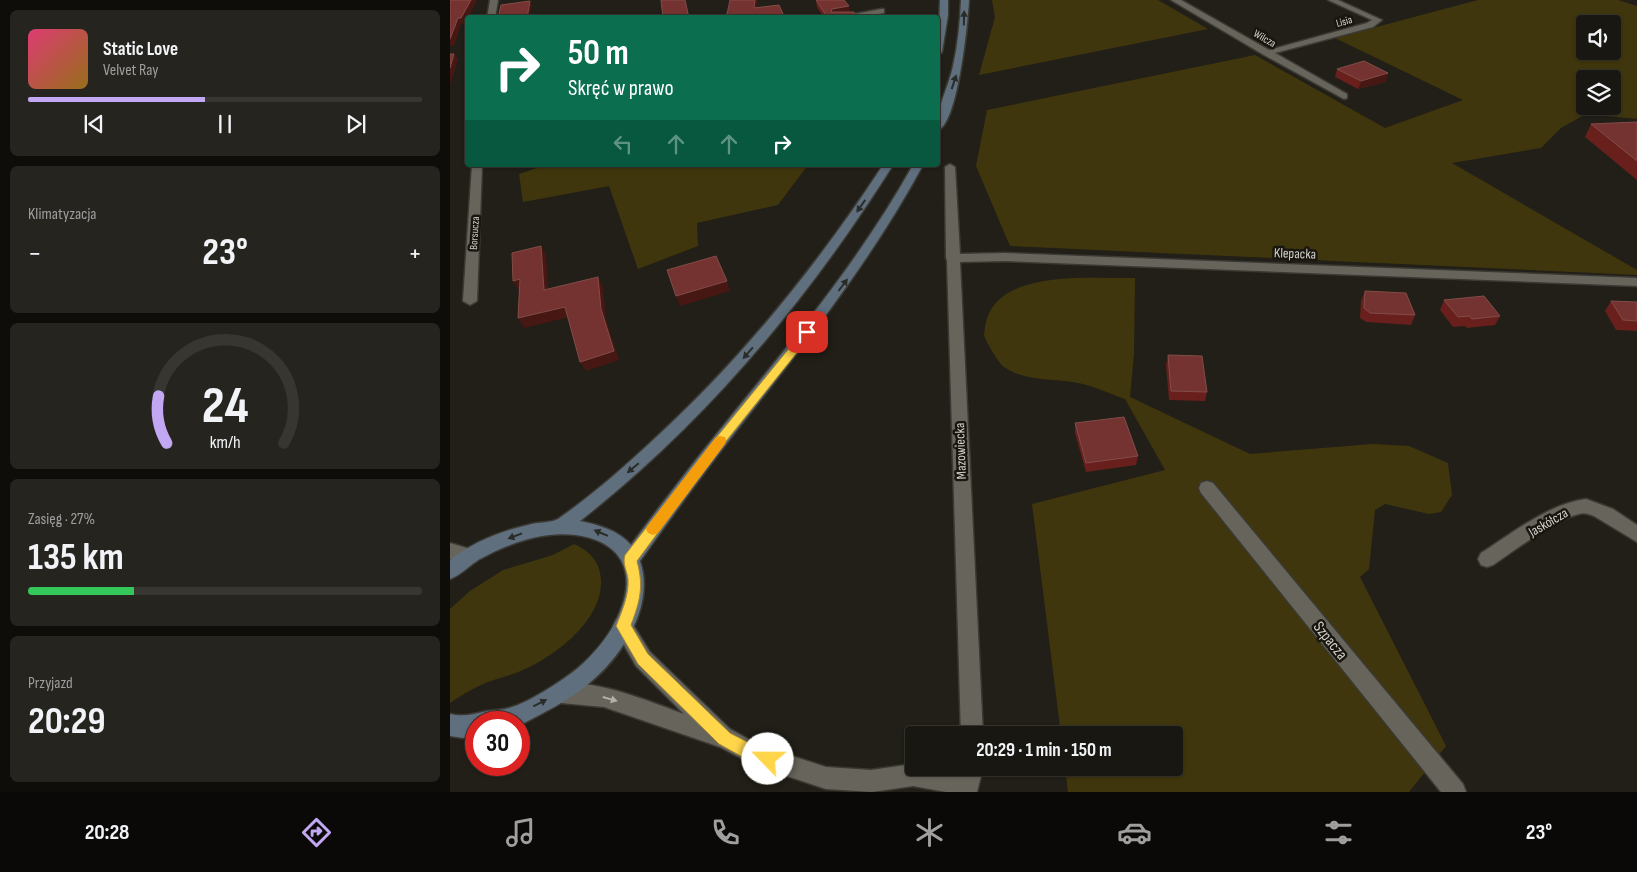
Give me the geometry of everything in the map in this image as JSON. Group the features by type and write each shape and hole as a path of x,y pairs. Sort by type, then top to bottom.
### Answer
{"main road":[{"path":"940,40 944,15 944,0"},
{"path":"940,122 956,80 964,35 965,0"},
{"path":"562,525 644,459 746,356 832,248 887,167"},
{"path":"630,560 715,447 785,362 864,258 900,200 917,167"},
{"path":"450,572 471,556 517,534 562,525 585,527 605,533 620,544 630,560 635,579 634,594 623,626 598,661 581,678 561,693 525,711"}],"street":[{"path":"491,15 494,0"},
{"name":"Wilcza","path":"1175,0 1344,96"},
{"name":"Lisia","path":"1267,53 1370,26 1378,20 1332,0"},
{"path":"856,15 881,11"},
{"name":"Borsucza","path":"470,301 477,167"},
{"name":"Mazowiecka","path":"950,167 952,258 972,726"},
{"name":"Klepacka","path":"952,258 1005,257 1637,282"},
{"name":"Szpacza","path":"1207,488 1455,792"},
{"name":"Jaskółcza","path":"1487,559 1569,508 1585,506 1619,521 1637,535"},
{"path":"450,551 471,556"},
{"path":"623,626 643,659 725,738"},
{"path":"561,693 604,697 725,738 754,754 826,778 871,781 913,775 948,780 966,791 970,776"}],"shaded area":[{"path":"992,0 1158,0 1208,29 979,75 995,17"},
{"path":"1478,0 1618,0 1637,6 1637,119 1596,115 1621,115 1621,70 1576,70 1576,115 1584,115 1561,128 1541,148 1452,163 1637,270 1637,275 1010,246 976,166 987,110 1255,55 1385,128 1463,100 1335,38"},
{"path":"540,167 806,167 778,205 697,223 698,246 638,269 609,186 523,202 519,174"},
{"path":"1135,278 1134,354 1130,397 1250,454 1372,444 1409,446 1448,463 1452,495 1441,512 1429,514 1385,504 1375,510 1369,569 1360,577 1446,746 1409,792 1068,792 1066,776 1183,776 1183,726 1060,726 1032,504 1165,470 1125,399 1084,384 1040,379 1012,372 1004,367 992,352 984,335 992,308 1006,294 1025,285 1047,280"},
{"path":"574,544 585,550 593,558 599,568 601,581 599,596 593,611 584,625 572,638 544,659 516,673 478,686 450,703 450,609 470,591 503,570 553,555"}],"building":[{"path":"450,0 471,0 461,18 458,18 450,39"},
{"path":"661,0 685,0 688,15 663,15"},
{"path":"730,0 755,0 754,8 779,5 784,15 722,15 727,14"},
{"path":"816,0 844,0 849,6 832,9 831,12 854,12 856,15 826,15"},
{"path":"530,1 528,15 499,15 501,5"},
{"path":"450,54 454,54 450,68"},
{"path":"1364,61 1388,73 1361,81 1337,69"},
{"path":"1637,122 1637,161 1591,124"},
{"path":"541,246 544,290 598,277 601,309 614,351 580,362 565,307 518,318 520,279 513,281 512,253"},
{"path":"716,256 727,281 676,296 667,270"},
{"path":"1365,291 1406,293 1415,315 1370,313 1364,308"},
{"path":"1484,296 1500,316 1472,319 1469,316 1458,317 1444,300"},
{"path":"1611,301 1637,302 1637,321 1623,320"},
{"path":"1168,355 1202,356 1207,392 1171,391"},
{"path":"1124,417 1138,456 1086,463 1075,423"}],"slow traffic":[{"path":"653,529 720,440"}],"route":[{"path":"768,759 754,754 725,738 643,659 623,626 633,601 635,579 630,560 715,447 785,362 807,332"}]}
